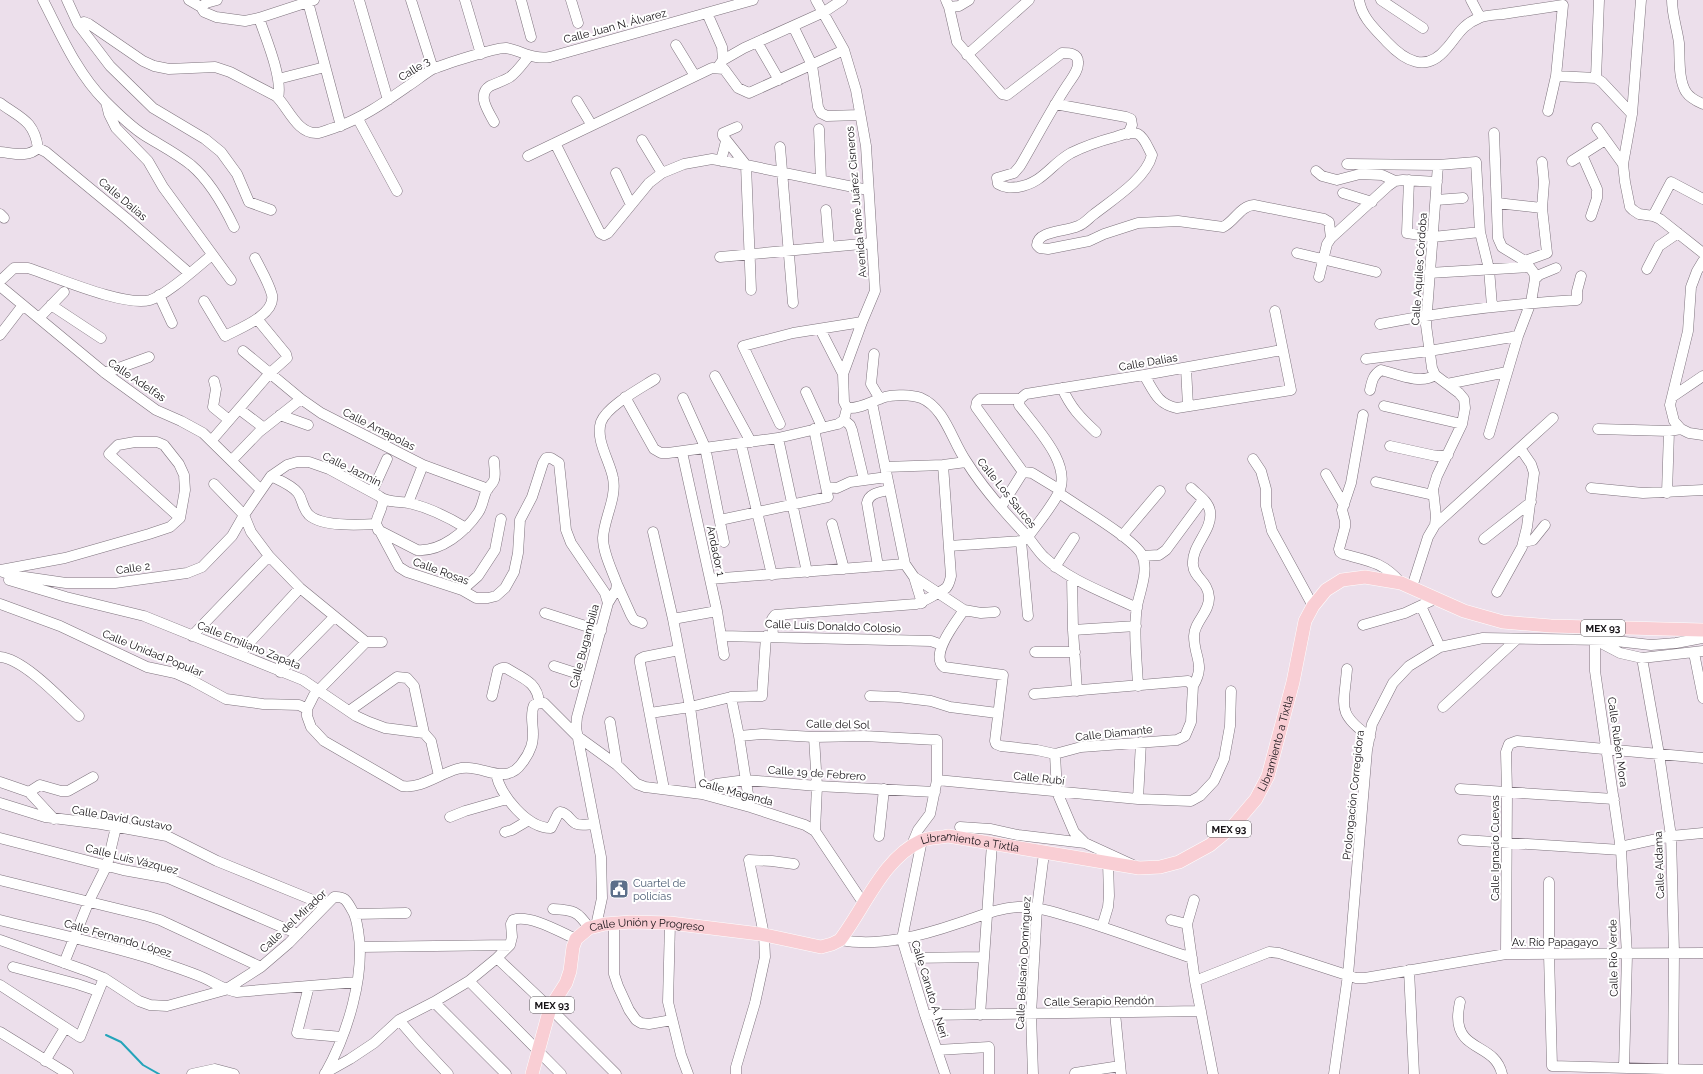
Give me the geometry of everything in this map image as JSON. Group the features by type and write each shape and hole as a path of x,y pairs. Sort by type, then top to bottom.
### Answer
{"main road":[{"name":"Libramiento a Tixtla","path":"840,940 879,880 901,854 916,844 948,836 1139,868 1179,862 1210,845 1233,826 1256,799 1268,776 1292,682 1305,621 1313,606 1326,590 1342,580 1366,577 1407,585 1464,611 1503,622 1571,626 1703,630"},
{"name":"Calle Unión y Progreso","path":"534,1073 537,1051 550,1008 568,977 573,947 576,939 593,927 631,922 670,923 764,935 821,947 840,940"}],"street":[{"path":"43,0 77,67 88,82 106,102 145,136 168,148 196,169 215,193 234,227"},
{"path":"67,0 78,24 110,66 122,79 153,108 205,139 221,152 237,174 249,202 271,210"},
{"path":"189,0 201,7 204,12 216,17 245,21 311,1 325,67 341,126"},
{"path":"201,7 206,2 217,0"},
{"path":"358,0 388,100"},
{"path":"411,0 434,69"},
{"path":"465,0 481,54"},
{"path":"521,0 531,36"},
{"path":"571,0 578,23"},
{"name":"Calle Juan N. Álvarez","path":"528,56 540,58 550,57 753,0"},
{"name":"Avenida René Juárez Cisneros","path":"816,0 844,50 856,90 866,146 875,291 862,322"},
{"path":"528,156 591,124 696,76 757,42 824,12 842,0"},
{"path":"969,0 959,6 948,4 954,37 967,55 1002,94 1007,95 1062,53 1071,53 1076,56 1078,63 1076,72 1055,104 1020,166 1014,172 997,178 998,184 1009,188 1027,186 1036,182 1071,153 1098,142 1128,134 1138,134 1144,140 1152,155 1150,162 1145,169 1119,195 1079,226 1043,235 1039,238 1037,245 1040,248 1048,249 1089,241 1104,234 1138,223 1178,221 1223,227 1228,225 1248,205 1264,206 1324,219 1329,222 1331,238"},
{"path":"967,55 1029,0"},
{"path":"1359,0 1360,9 1369,23 1400,55 1416,63 1428,61 1439,56 1447,49 1462,28 1475,20 1563,5 1556,76 1548,111"},
{"path":"1381,0 1423,28"},
{"path":"1471,0 1475,20"},
{"path":"1596,78 1599,0"},
{"path":"1641,0 1632,114 1623,164 1630,206 1639,214 1653,216 1660,219 1703,253"},
{"path":"1672,0 1685,91 1692,99 1703,104"},
{"path":"707,13 722,47 721,63 724,69 742,91 749,93 844,50"},
{"path":"78,24 84,22 89,24 143,61 154,66 169,69 215,67 230,72 278,98 280,91 278,79 259,18"},
{"path":"792,26 812,65 818,107 821,113 827,116 860,115"},
{"path":"757,42 779,80"},
{"path":"676,45 696,76"},
{"name":"Calle 3","path":"278,98 297,124 306,130 317,134 341,126 358,118 434,69 504,48 528,56"},
{"path":"494,122 484,102 483,96 489,87 510,77 528,56"},
{"path":"278,79 325,67"},
{"path":"1556,76 1596,78 1602,82 1632,114"},
{"path":"1692,99 1703,99"},
{"path":"577,101 591,124"},
{"path":"106,102 109,114 116,128 148,161 163,187 231,280"},
{"path":"0,103 31,125 35,132 38,148 33,153 23,154 0,152"},
{"path":"1055,104 1126,116 1131,119 1132,125 1128,134"},
{"path":"358,118 397,191"},
{"path":"737,126 723,133 723,136 746,165 751,290"},
{"path":"1597,128 1623,164"},
{"path":"819,129 822,180"},
{"path":"1489,434 1518,336 1532,302 1535,279 1534,273 1526,264 1502,247 1500,242 1494,133"},
{"path":"642,140 662,172"},
{"path":"1572,161 1605,140"},
{"path":"721,161 726,141"},
{"path":"555,143 600,233 604,235 608,233 649,182 662,172 684,164 712,160 721,161 783,172 868,190"},
{"path":"780,147 793,303"},
{"name":"Calle Dalias","path":"38,148 46,152 90,187 190,273"},
{"path":"1582,155 1597,189 1597,198 1590,216"},
{"path":"1347,164 1438,165 1476,162 1480,232 1489,269 1492,306"},
{"path":"1429,273 1489,269 1526,264 1547,253 1542,208 1544,182 1542,162"},
{"name":"Calle Aquiles Córdoba","path":"1435,375 1432,368 1429,351 1426,315 1438,165"},
{"path":"1316,171 1328,179 1337,180 1360,174 1382,175 1395,181 1409,180 1437,182"},
{"path":"616,174 631,205"},
{"path":"1409,180 1407,232 1433,237 1480,232"},
{"path":"1319,277 1327,244 1331,238 1395,181"},
{"path":"1653,216 1671,182 1703,199"},
{"path":"1343,193 1372,202"},
{"path":"1436,200 1463,198"},
{"path":"1497,203 1542,208"},
{"path":"826,210 829,247"},
{"path":"1647,269 1659,246 1678,233"},
{"path":"720,257 872,243"},
{"path":"1297,253 1376,272"},
{"path":"0,281 14,268 28,268 121,300 150,300 190,273 212,255"},
{"path":"204,300 225,336 258,320 270,306 272,296 255,258"},
{"path":"1703,261 1697,271 1691,287 1688,331 1670,405 1674,421 1681,429 1689,433 1703,435"},
{"path":"1535,279 1539,275 1556,268"},
{"path":"1380,324 1426,315 1492,306 1577,300 1581,276"},
{"name":"Calle Adelfas","path":"0,286 105,373 152,407 181,421 212,440 261,490"},
{"path":"39,318 64,292"},
{"path":"159,295 172,323"},
{"path":"0,335 23,305"},
{"path":"51,305 101,338"},
{"path":"1144,375 1159,400 1166,406 1177,408 1291,390 1275,311"},
{"path":"212,440 269,374 287,358 286,354 258,320"},
{"path":"625,397 654,449 661,453 682,452 705,447 778,438 838,424 844,420 847,408 844,402 843,374 862,322 793,333 743,346 780,424"},
{"path":"820,329 843,374"},
{"path":"1366,359 1429,351 1518,336"},
{"name":"Calle Dalias","path":"1020,399 1026,394 1186,368 1282,350"},
{"path":"243,351 269,374"},
{"path":"874,354 871,384 876,401 889,490 905,564 914,577 922,603"},
{"path":"105,373 149,357"},
{"path":"1186,368 1188,406"},
{"path":"1370,390 1373,378 1376,373 1381,370 1417,379 1430,378 1435,375 1460,393 1464,399 1465,408 1462,424 1437,476 1433,489 1436,516 1435,525"},
{"path":"1447,384 1507,372"},
{"name":"Calle Amapolas","path":"269,374 301,400 321,413 423,465 488,490"},
{"path":"715,376 746,443 757,511 772,575"},
{"path":"1672,396 1703,376"},
{"path":"642,623 634,620 630,616 605,551 603,538 612,499 613,479 600,436 601,422 604,416 625,397 656,378"},
{"path":"214,380 216,389 213,407 229,420"},
{"path":"1062,388 1068,402 1076,413 1096,432"},
{"path":"806,392 818,428 827,492"},
{"name":"Calle Los Sauces","path":"847,408 855,408 894,396 919,398 928,402 938,411 966,462 1024,539 1055,567 1072,577 1137,608"},
{"path":"683,398 705,447 724,542"},
{"path":"1028,616 1024,539 1059,491 1062,482 1059,459 1019,405 1020,399 980,399 977,402 976,407 1023,472 1032,473 1059,491 1122,536 1137,548 1142,556 1145,566 1137,608 1136,626 1138,686"},
{"path":"232,460 264,428 301,400"},
{"path":"1384,406 1462,424"},
{"path":"239,409 264,428"},
{"path":"280,415 308,425"},
{"path":"1363,415 1351,483 1342,510 1346,521 1338,549 1340,552 1382,566 1407,585 1428,537 1435,525 1552,418"},
{"path":"844,420 850,425 852,430 864,480"},
{"path":"1598,429 1669,431 1681,429"},
{"path":"1668,493 1669,431"},
{"path":"778,438 807,572"},
{"path":"0,570 12,566 65,558 149,534 170,527 180,518 185,490 184,475 179,464 164,445 157,442 135,442 118,445 109,454 180,518"},
{"path":"1390,446 1436,456 1448,455"},
{"path":"1497,592 1524,542 1531,502 1534,473 1531,464 1520,448"},
{"name":"Andador 1","path":"682,452 717,611 724,655"},
{"name":"Calle Rosas","path":"377,527 399,567 416,576 462,590 476,598 496,596 505,588 514,572 518,554 520,520 532,497 543,463 546,458 551,458"},
{"name":"Calle Bugambilia","path":"551,458 559,463 566,530 571,543 605,593 608,603 602,631 577,717 576,728 600,857 602,898 593,927"},
{"path":"1253,458 1261,471 1266,489 1266,506 1272,531 1313,606"},
{"path":"372,492 387,459"},
{"path":"271,476 298,493 303,508 309,515 317,520 377,527 417,550 423,550 435,547 448,541 466,528 479,512 488,490 495,479 494,461"},
{"name":"Calle Jazmín","path":"244,515 271,476 287,464 309,462 329,469 383,499 408,503 437,512 466,528"},
{"path":"885,466 966,462"},
{"path":"650,713 690,707 731,697 762,696 769,636 772,619 775,615 922,603 945,588 949,583 951,576 943,464"},
{"path":"408,503 423,465"},
{"path":"1001,507 1023,472"},
{"path":"1326,474 1344,505"},
{"path":"720,520 792,504 850,482 887,478"},
{"path":"1376,482 1433,495"},
{"path":"214,484 244,515 251,532 269,556 300,588 366,642 382,642"},
{"path":"1034,694 1188,681 1193,686 1199,676 1200,665 1194,635 1206,610 1209,598 1207,586 1197,576 1193,566 1193,555 1210,523 1210,512 1207,504 1191,488"},
{"path":"1591,488 1643,493 1668,493 1703,490"},
{"path":"878,566 866,503 872,494 889,490"},
{"path":"1122,536 1160,491"},
{"path":"377,527 376,519 383,506 383,499"},
{"path":"1142,556 1159,555 1166,550 1203,500"},
{"path":"1484,539 1531,502"},
{"name":"Calle 2","path":"0,570 11,575 66,584 115,583 186,573 202,566 219,551 232,536 244,515"},
{"path":"462,590 478,576 496,550 501,518"},
{"path":"832,524 844,569"},
{"path":"1524,542 1533,540 1545,525"},
{"path":"653,532 673,619 690,707 702,794"},
{"path":"1055,567 1074,538"},
{"path":"949,546 1024,539"},
{"path":"192,636 269,556"},
{"path":"710,579 905,564"},
{"name":"Calle Emiliano Zapata","path":"0,577 66,597 144,616 303,680 349,711 369,722 385,728 424,733"},
{"path":"914,577 964,610 981,613 995,612"},
{"path":"1072,577 1073,630 1078,691"},
{"path":"608,603 618,584"},
{"path":"238,654 300,588"},
{"path":"1363,625 1405,613 1435,599"},
{"name":"Calle Unidad Popular","path":"0,604 60,626 147,667 181,676 226,699 263,704 298,704 307,709"},
{"path":"1421,606 1440,647"},
{"path":"964,610 942,645 938,659 940,664 944,667 1003,674 994,741 996,744 1001,746 1038,750 1055,754 1057,792 1074,832 1085,842"},
{"path":"673,619 717,611"},
{"path":"545,613 602,631"},
{"path":"280,672 334,617"},
{"path":"1073,630 1136,626"},
{"path":"1571,626 1620,653 1642,658 1699,652 1703,696"},
{"name":"Calle Luis Donaldo Colosio","path":"722,636 931,641 942,645"},
{"name":"Prolongación Corregidora","path":"1334,1074 1348,975 1370,737 1372,724 1393,683 1409,666 1440,647 1483,638 1595,640 1651,645 1676,644 1703,638"},
{"path":"1442,707 1517,639"},
{"name":"Calle Rubén Mora","path":"1595,640 1595,671 1608,749 1620,848"},
{"path":"366,642 314,695 307,709 307,716 311,727 324,742 402,786 416,786 466,767 474,767 496,774 509,774 514,772 525,760 531,749 535,737 531,713 534,705 539,703 544,703 550,708 556,717 577,736"},
{"path":"664,789 640,659 679,650"},
{"path":"1035,652 1075,652"},
{"path":"0,657 12,660 31,673 49,687 79,716"},
{"name":"Calle Aldama","path":"1642,658 1659,754 1671,836 1674,953 1673,1072"},
{"path":"554,666 588,678"},
{"path":"492,696 498,670 502,668 530,682 538,694 539,703"},
{"path":"1346,669 1344,708 1347,717 1354,726 1370,737"},
{"path":"349,711 398,677 407,678 414,686 424,733 431,741 439,776"},
{"name":"Calle Diamante","path":"1055,754 1082,747 1176,740 1185,736 1192,722 1193,686"},
{"name":"Calle Rubí","path":"937,780 1138,799 1191,801 1200,796 1214,781 1224,759 1230,726 1231,691"},
{"path":"870,696 898,697 931,701 950,707 997,713"},
{"path":"731,697 740,736 750,806"},
{"path":"610,722 617,764"},
{"name":"Calle del Sol","path":"740,736 762,734 814,737 864,736 937,740"},
{"name":"Calle Maganda","path":"577,736 617,764 637,784 645,787 702,794 750,806 805,825 814,831 864,904"},
{"path":"814,737 817,786 814,831"},
{"name":"Calle Canuto A. Neri","path":"937,740 937,780 935,792 930,814 918,830 902,939 936,1050 945,1074"},
{"name":"Calle Ignacio Cuevas","path":"1506,954 1506,752 1510,744 1517,741 1608,749"},
{"path":"1138,799 1141,742"},
{"path":"1608,749 1703,758"},
{"path":"496,774 498,782 507,799 529,820 551,828 560,812 566,814 578,825 594,824"},
{"path":"29,792 40,785 61,791 68,791 93,777"},
{"name":"Calle 19 de Febrero","path":"702,794 708,788 716,784 746,780 817,786 935,792"},
{"path":"4,783 29,792 54,819"},
{"path":"879,836 884,789"},
{"path":"1460,789 1614,799"},
{"path":"450,817 465,811 507,799"},
{"name":"Calle David Gustavo","path":"0,803 54,819 116,827 167,836 217,861 325,905"},
{"path":"505,832 512,830 529,820"},
{"path":"64,963 89,901 107,865 116,827"},
{"path":"960,827 990,829 1018,836 1085,842 1112,853 1139,868"},
{"path":"1463,840 1620,848 1671,836 1703,833"},
{"name":"Calle Luis Vázquez","path":"0,838 123,870 168,878 298,934"},
{"path":"980,1015 992,844"},
{"name":"Calle Río Verde","path":"1620,848 1627,955 1624,1068"},
{"name":"Calle Belisario Domínguez","path":"1033,1074 1031,1014 1037,908 1044,853"},
{"path":"736,1074 736,1067 755,1003 765,957 764,935 749,860 794,864"},
{"path":"1102,927 1109,902 1108,862"},
{"path":"0,880 89,901 160,920 261,967"},
{"path":"1549,882 1552,1066 1624,1068 1673,1072 1703,1070"},
{"name":"Calle del Mirador","path":"0,940 104,978 139,1001 150,1005 167,1006 225,990 261,967 298,934 325,905 334,897 340,896 346,900 355,914 360,947 357,982 349,1018 325,1074"},
{"path":"1194,900 1187,924 1195,981 1213,1074"},
{"path":"840,940 858,943 902,939 958,924 1011,907 1037,908 1102,927 1192,958"},
{"path":"553,909 571,910 577,913 593,927"},
{"path":"355,914 406,913"},
{"path":"325,1074 350,1060 374,1043 399,1020 434,1002 469,981 506,951 510,945 512,937 511,924 513,920 519,918 532,920 576,939"},
{"name":"Calle Fernando López","path":"0,920 74,937 155,960 194,974 225,990"},
{"path":"1171,920 1187,924"},
{"path":"670,923 668,1002 676,1037 688,1074"},
{"path":"614,924 614,974 629,1010 636,1020 641,1023 649,1024 672,1020"},
{"path":"360,947 510,945"},
{"name":"Av. Río Papagayo","path":"1195,981 1269,952 1279,953 1348,975 1364,978 1506,954 1627,955 1703,953"},
{"path":"908,958 983,957"},
{"path":"497,958 616,1074"},
{"path":"13,967 98,991"},
{"path":"1409,970 1414,1074"},
{"path":"0,985 80,1037 104,978"},
{"path":"469,981 561,1074"},
{"path":"225,990 237,992 357,982"},
{"path":"309,986 297,1033 342,1037"},
{"path":"434,1002 506,1074"},
{"path":"1460,1002 1458,1018 1460,1030 1465,1039 1495,1058 1501,1071"},
{"name":"Calle Serapio Rendón","path":"925,1015 1115,1014 1201,1011"},
{"path":"1075,1073 1120,1070 1115,1014"},
{"path":"399,1020 448,1074"},
{"path":"45,1061 65,1028"},
{"path":"0,1032 66,1073"},
{"path":"936,1050 989,1047 989,1074"},
{"path":"192,1074 215,1069 234,1074"}],"waterway":[{"path":"106,1035 121,1042 143,1065 159,1074"}],"place":[{"name":"Cuartel de policías","path":"619,889"}]}
